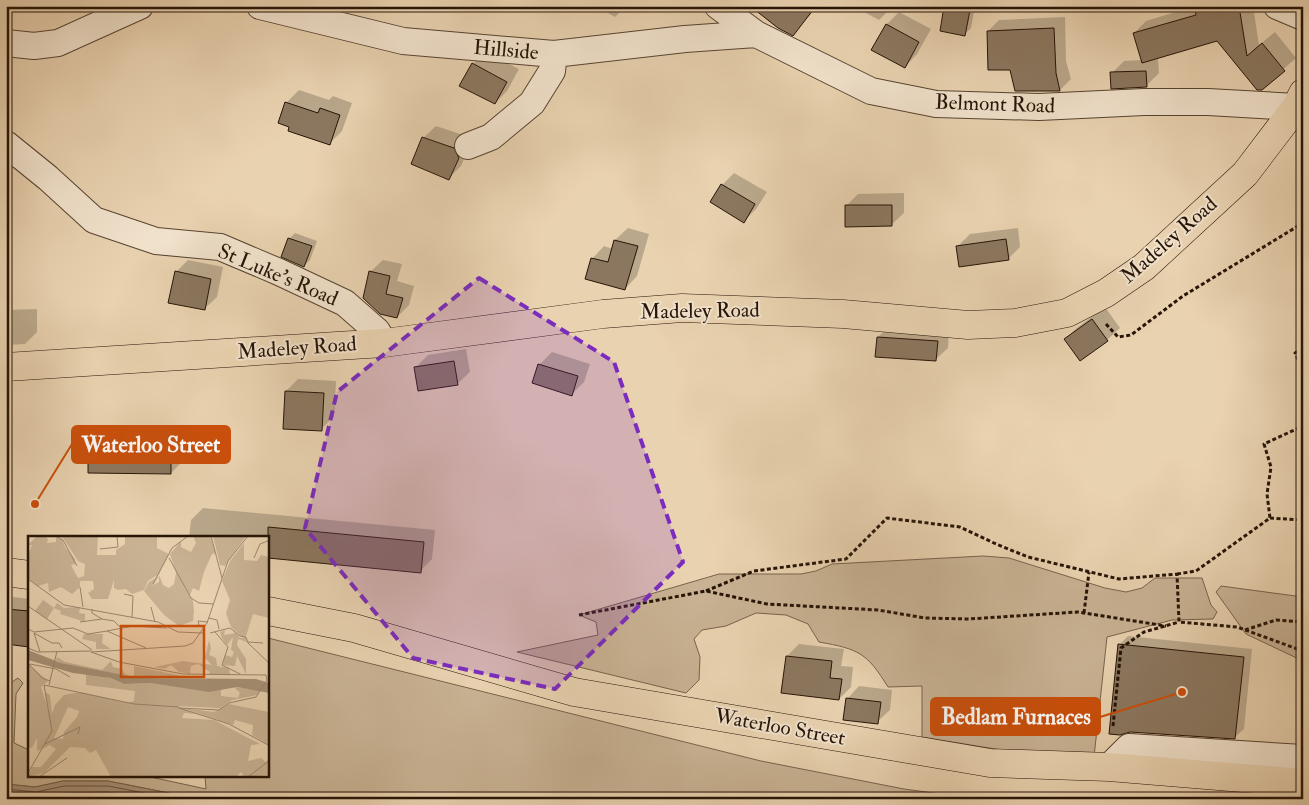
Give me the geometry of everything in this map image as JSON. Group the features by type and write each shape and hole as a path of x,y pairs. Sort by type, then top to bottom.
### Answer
{"main road":[{"name":"Madeley Road","path":"6,368 384,343 603,314 682,308 843,314 968,325 1014,323 1067,313 1106,293 1144,267 1245,174 1299,100"},
{"path":"6,572 28,575"},
{"name":"Waterloo Street","path":"269,611 354,628 574,692 990,762 1109,767 1303,783"}],"street":[{"path":"6,43 34,46 58,43 140,6"},
{"name":"Hillside","path":"260,6 403,41 554,54 685,39 756,34"},
{"name":"Belmont Road","path":"718,6 756,34 872,91 936,104 1039,107 1144,102 1299,100"},
{"path":"1277,6 1303,17"},
{"path":"6,29 48,37 58,43"},
{"path":"468,146 491,137 532,103 552,71 554,54"},
{"name":"St Luke's Road","path":"6,144 48,178 94,220 156,241 220,247 345,303 377,331 384,343"},
{"path":"1109,767 1129,747 1303,758"}],"path":[{"path":"1131,335 1183,296 1303,223"},
{"path":"1303,348 1295,353 1303,371"},
{"path":"1270,518 1267,494 1271,467 1264,444 1303,426"},
{"path":"579,616 706,591 754,571 846,560 887,518 960,526 1028,557 1119,579 1196,571 1270,518 1303,520"},
{"path":"1084,613 1090,572"},
{"path":"1177,574 1179,622"},
{"path":"706,591 767,604 878,610 925,618 969,619 1084,613 1166,626"},
{"path":"1245,630 1276,620 1303,622"},
{"path":"1113,727 1121,648 1144,632 1179,622 1245,630 1303,651"}],"highlighted area":[{"path":"479,278 614,362 683,562 555,689 413,658 305,528 337,392"}],"shaded area":[{"path":"983,556 1009,558 1105,588 1126,592 1142,588 1155,578 1202,578 1211,605 1217,612 1213,619 1172,620 1107,637 1094,757 1026,754 922,737 922,686 888,687 874,667 861,654 844,647 819,642 808,624 786,615 756,613 726,626 702,630 694,639 700,657 699,680 686,693 517,652 598,635 596,622 579,615 719,574 801,574 816,571 832,564"},
{"path":"1221,586 1303,597 1303,661 1246,634 1216,592"},
{"path":"269,638 761,761 904,789 978,799 769,799 703,796 672,799 199,799 108,781 63,781 35,787 6,784 6,686 18,678 23,683 16,694 14,743 28,750 28,778 155,778 206,789 205,778 269,778"}],"water":[{"path":"63,781 108,781 199,799 6,799 6,784 35,787"},
{"path":"703,796 769,799 672,799"}],"building":[{"path":"750,6 816,6 793,36 778,28"},
{"path":"944,6 970,10 965,36 940,31"},
{"path":"1194,6 1239,6 1247,56 1262,43 1285,71 1262,90 1257,90 1217,41 1142,63 1133,33 1196,15"},
{"path":"886,24 919,42 905,68 871,50"},
{"path":"1054,28 1056,73 1060,91 1015,91 1010,70 988,70 987,31"},
{"path":"472,63 507,82 495,104 459,86"},
{"path":"1146,71 1147,87 1111,89 1110,72"},
{"path":"285,102 318,113 320,108 340,115 330,145 288,131 289,127 278,123"},
{"path":"422,137 454,148 459,158 449,180 411,164"},
{"path":"721,184 755,204 744,223 710,202"},
{"path":"845,205 892,205 892,226 845,227"},
{"path":"288,238 312,246 304,267 281,257"},
{"path":"1006,239 1009,260 959,267 956,246"},
{"path":"614,240 638,246 625,290 585,279 591,258 608,262"},
{"path":"175,271 211,279 205,310 168,303"},
{"path":"369,271 390,276 386,294 403,298 397,318 380,314 363,298"},
{"path":"1092,319 1108,341 1080,361 1064,339"},
{"path":"877,337 938,341 936,361 875,357"},
{"path":"454,361 458,385 418,391 414,367"},
{"path":"538,364 578,376 572,396 532,383"},
{"path":"285,391 324,393 322,431 283,429"},
{"path":"88,446 171,447 171,474 88,473"},
{"path":"268,527 424,542 421,573 269,558"},
{"path":"6,609 28,611 28,647 6,644"},
{"path":"1118,644 1244,657 1235,739 1130,732 1120,735 1109,734"},
{"path":"786,656 832,661 830,678 842,679 839,700 781,693"},
{"path":"846,698 881,702 878,724 843,720"}],"place":[{"name":"Waterloo Street","path":"35,504"},
{"name":"Bedlam Furnaces","path":"1182,692"}]}
